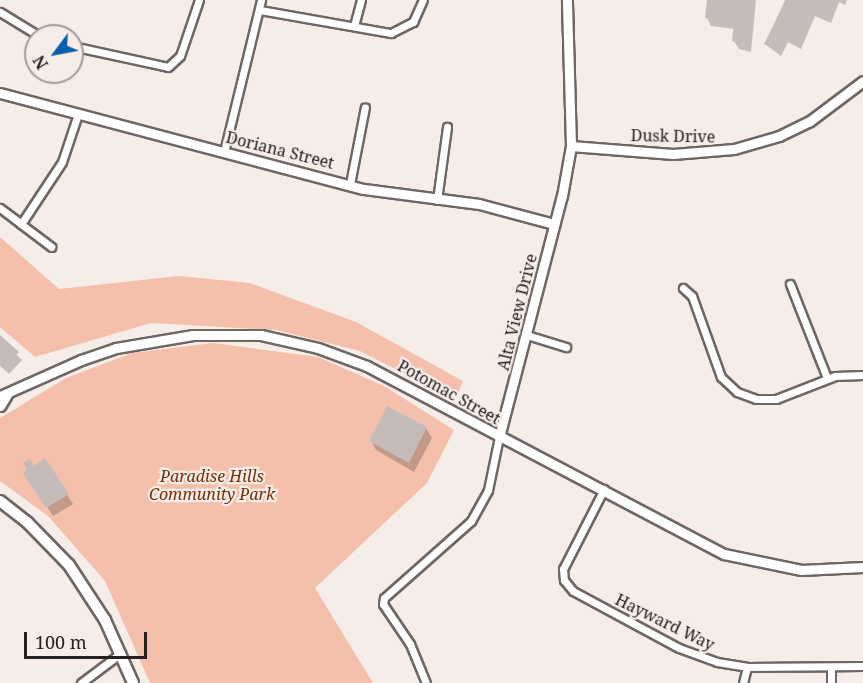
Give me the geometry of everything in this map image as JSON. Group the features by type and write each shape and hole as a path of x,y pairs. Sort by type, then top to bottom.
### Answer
{"main road":[{"path":"0,501 27,522 69,565 121,652 132,683"}],"street":[{"path":"84,49 168,67 180,56 200,0"},
{"path":"224,152 261,0"},
{"path":"354,26 361,0"},
{"path":"260,10 391,33 405,30 413,22 423,0"},
{"name":"Alta View Drive","path":"426,683 410,644 383,604 391,589 471,521 488,489 499,437 554,225 571,146 567,0"},
{"path":"0,12 24,27"},
{"name":"Dusk Drive","path":"571,146 672,154 734,149 764,142 810,121 863,81"},
{"name":"Doriana Street","path":"0,93 350,184 437,200 478,204 554,225"},
{"path":"350,184 365,107"},
{"path":"21,224 62,162 78,114"},
{"path":"437,200 447,127"},
{"path":"0,208 51,246"},
{"path":"790,284 827,378"},
{"path":"683,288 692,296 721,377 737,392 756,399 776,399 827,378 863,375"},
{"name":"Potomac Street","path":"0,406 3,396 81,360 116,348 193,335 261,334 318,348 367,366 499,437 604,489 706,545 743,560 801,570 863,567"},
{"path":"526,335 566,347"},
{"name":"Hayward Way","path":"604,489 563,568 566,584 695,655 747,667 863,666"},
{"path":"81,683 121,652"},
{"path":"743,683 747,667"},
{"path":"831,667 831,683"}],"green space":[{"path":"0,237 59,289 179,276 250,283 356,322 463,381 455,400 360,351 276,330 151,323 35,357 0,327"},
{"name":"Paradise Hills Community Park","path":"213,343 318,357 384,386 454,430 427,483 315,588 373,683 150,683 105,581 48,516 0,481 0,418 66,378 132,353"}],"building":[{"path":"707,0 751,0 747,44 732,41 734,22 705,18"},
{"path":"786,0 821,0 832,5 827,17 811,10 797,43 784,36 777,50 764,44"},
{"path":"0,335 19,352 4,368 0,364"},
{"path":"387,406 427,427 409,463 369,441"},
{"path":"45,458 69,494 46,508 23,473 27,470 23,463 30,459 34,466"}]}
